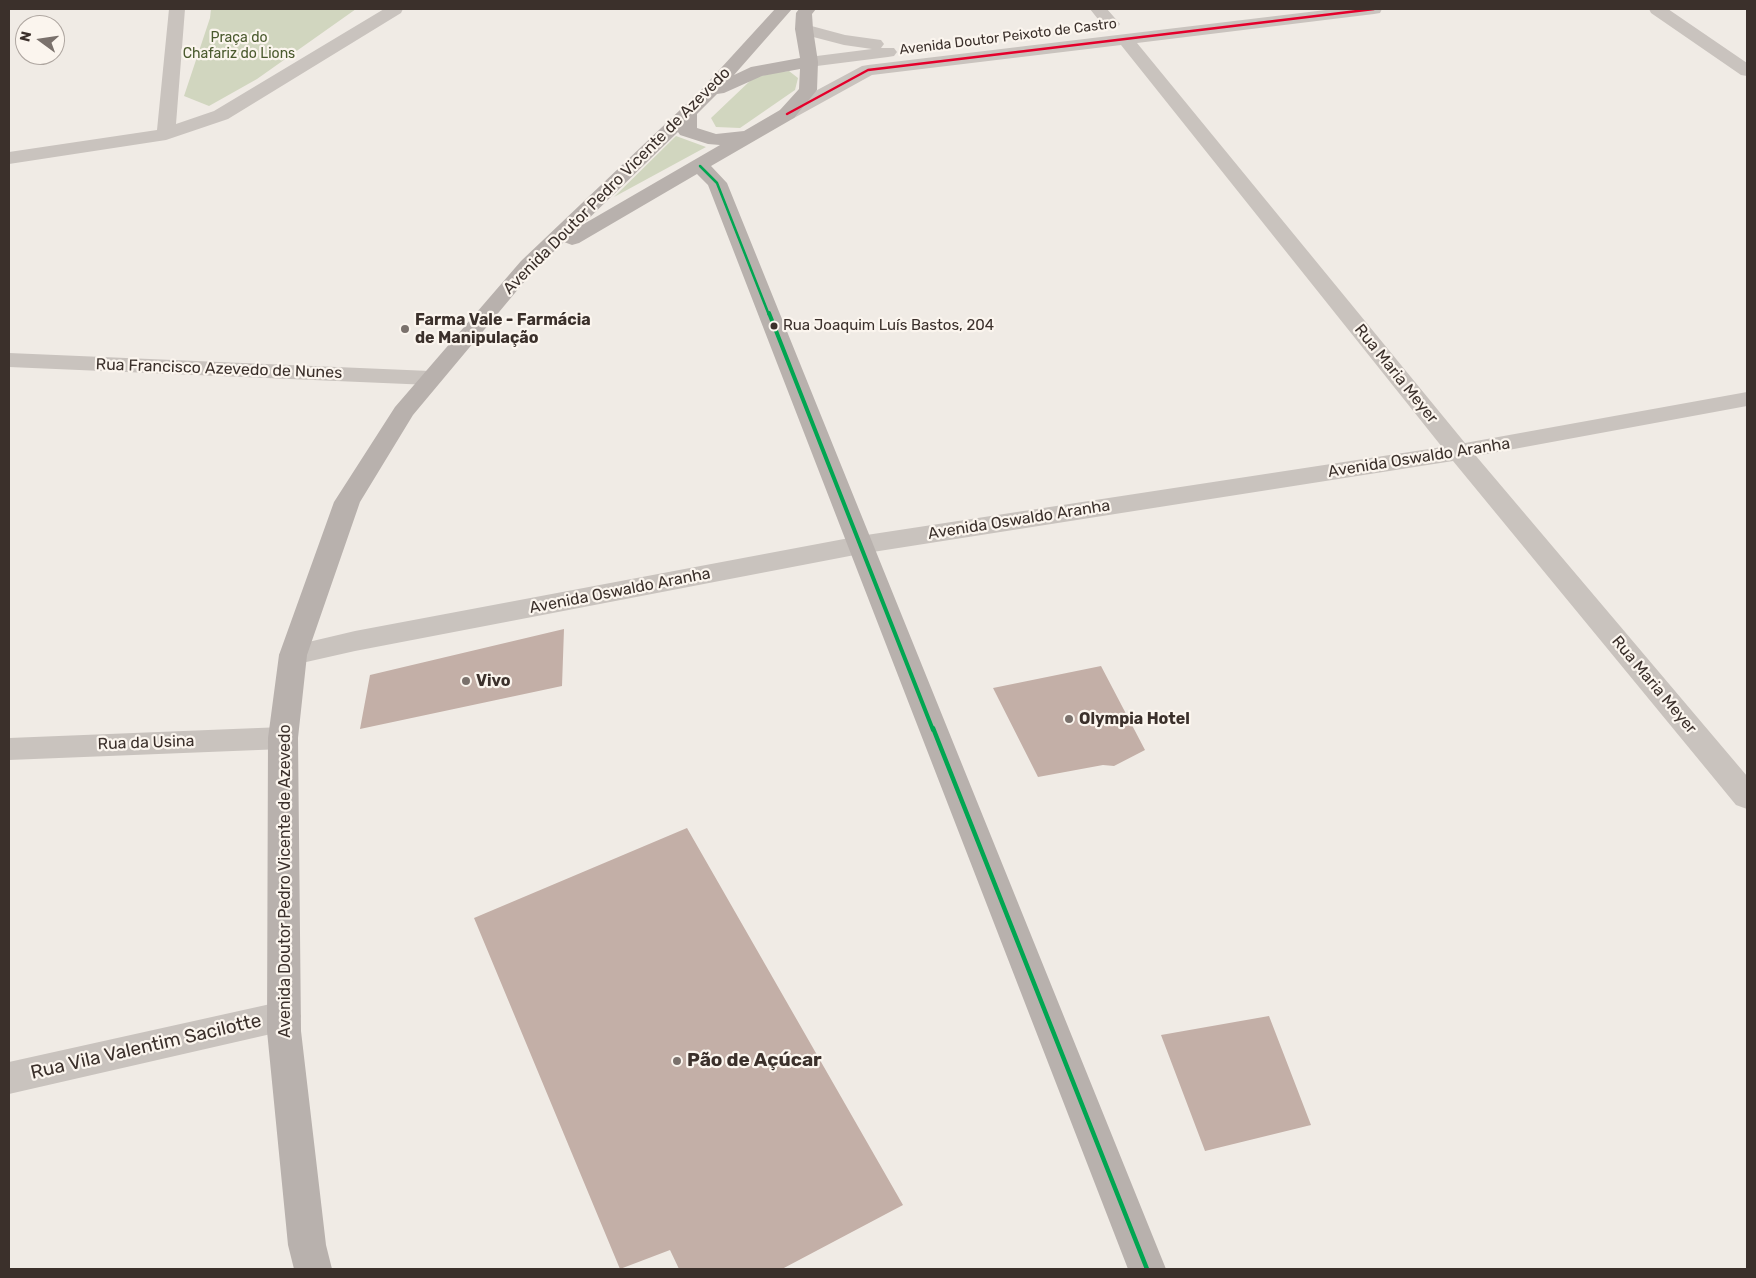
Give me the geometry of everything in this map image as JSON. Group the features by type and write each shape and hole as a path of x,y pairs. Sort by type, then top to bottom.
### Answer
{"main road":[{"name":"Avenida Doutor Pedro Vicente de Azevedo","path":"313,1269 306,1236 285,1041 283,738 293,655 347,502 403,412 528,265 697,104 784,9"},
{"path":"528,265 638,199 700,166 744,137 787,114 808,90 810,62 804,29 804,13 808,9"},
{"path":"744,137 715,140 687,131 697,104 757,71 810,62"},
{"path":"700,166 717,182 1147,1269"}],"street":[{"path":"166,134 177,9"},
{"path":"9,158 166,134 220,115 395,9"},
{"name":"Rua Maria Meyer","path":"1098,9 1122,28 1459,452 1747,797"},
{"name":"Avenida Doutor Peixoto de Castro","path":"810,62 1122,28 1374,9"},
{"path":"1657,9 1747,71"},
{"name":"Avenida Doutor Peixoto de Castro","path":"787,114 868,70 1122,28"},
{"path":"804,29 844,40 911,50"},
{"name":"Rua Francisco Azevedo de Nunes","path":"9,360 430,378"},
{"name":"Avenida Oswaldo Aranha","path":"293,655 860,545 1459,452 1747,399"},
{"name":"Rua da Usina","path":"9,749 283,738"},
{"name":"Rua Vila Valentim Sacilotte","path":"9,1078 284,1016"}],"green space":[{"name":"Praça do Chafariz do Lions","path":"211,9 356,9 257,79 209,106 184,96 210,18"},
{"path":"789,71 798,78 795,90 740,128 716,127 711,118 752,79 771,73"},
{"path":"676,136 706,147 614,197"}],"building":[{"name":"Vivo","path":"564,629 562,686 360,729 370,675"},
{"name":"Olympia Hotel","path":"1101,666 1145,750 1114,766 1103,765 1038,777 993,688"},
{"name":"Pão de Açúcar","path":"687,828 903,1205 782,1269 679,1269 670,1250 620,1269 474,918"},
{"path":"1269,1016 1311,1125 1205,1151 1161,1035"}],"transit line":[{"path":"787,114 868,70 1374,9"},
{"path":"700,166 717,183 1147,1269"}],"place":[{"name":"Rua Joaquim Luís Bastos, 204","path":"774,326"},
{"name":"Farma Vale - Farmácia de Manipulação","path":"405,329"},
{"name":"Vivo","path":"466,681"},
{"name":"Olympia Hotel","path":"1069,719"},
{"name":"Pão de Açúcar","path":"677,1061"}]}
